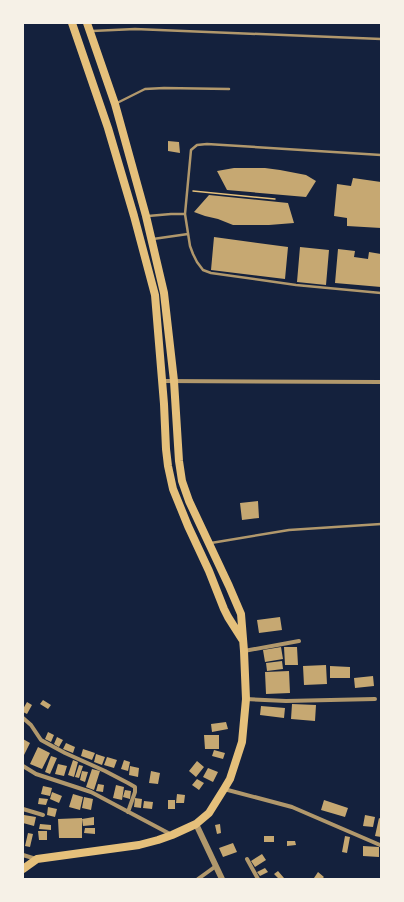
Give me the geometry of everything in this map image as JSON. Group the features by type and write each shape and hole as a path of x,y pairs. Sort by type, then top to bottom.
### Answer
{"highway":[{"path":"72,23 108,128 155,295 168,466 173,489 188,526 209,570 224,609 243,640"},
{"path":"23,869 37,859 139,845 172,835 196,824 209,813 230,779 242,742 246,699 244,651 240,614 229,586 189,501 182,481 178,460 174,381 164,294 146,216 115,104 88,27"},
{"path":"180,506 189,501"}],"street":[{"path":"162,381 381,382"},
{"path":"244,651 299,641"},
{"path":"246,699 286,701 375,699"},
{"path":"23,718 41,740 135,787 135,792 128,812"},
{"path":"23,766 36,774 91,792 172,835"},
{"path":"224,790 292,807 380,845 381,851"},
{"path":"23,809 43,815"},
{"path":"196,824 222,879"},
{"path":"23,855 37,859"},
{"path":"247,859 258,879"},
{"path":"198,879 216,866"}],"lane":[{"path":"88,27 381,39"},
{"path":"115,104 145,89 229,89"},
{"path":"381,155 207,144 197,145 191,150 185,214 190,246 197,262 203,270 211,274 296,285 381,293"},
{"path":"146,216 185,214"},
{"path":"152,240 188,234"},
{"path":"209,543 289,530 381,524"}],"path":[{"path":"187,190 274,199"}],"building":[{"path":"168,141 179,142 180,153 168,151"},
{"path":"234,168 265,168 280,170 306,175 316,181 306,197 227,190 217,171"},
{"path":"353,178 381,182 381,228 347,226 347,218 334,216 337,184 351,186"},
{"path":"209,195 288,203 294,223 233,225 194,212"},
{"path":"214,237 288,247 285,279 211,270"},
{"path":"300,247 329,250 326,285 297,282"},
{"path":"338,249 355,251 354,257 368,259 369,252 381,254 381,287 335,283"},
{"path":"258,501 259,518 242,520 240,503"},
{"path":"280,617 282,630 259,633 257,620"},
{"path":"281,647 283,659 265,662 263,650"},
{"path":"284,647 297,647 298,665 285,665"},
{"path":"282,661 283,669 267,671 266,663"},
{"path":"326,665 327,684 304,685 303,666"},
{"path":"330,666 350,667 350,678 330,678"},
{"path":"289,671 290,693 266,694 265,672"},
{"path":"373,676 374,686 355,688 354,678"},
{"path":"43,700 51,705 48,709 40,704"},
{"path":"27,702 32,705 27,714 23,712 23,709"},
{"path":"292,704 316,705 315,721 291,719"},
{"path":"261,706 285,708 284,718 260,715"},
{"path":"226,722 228,729 212,732 211,724"},
{"path":"48,732 54,735 51,742 45,739"},
{"path":"204,735 219,735 219,749 205,749"},
{"path":"57,737 63,740 59,747 54,744"},
{"path":"23,739 30,743 23,757"},
{"path":"66,743 75,747 73,753 63,749"},
{"path":"38,747 50,753 42,769 30,764"},
{"path":"83,749 95,753 92,760 81,756"},
{"path":"214,750 225,753 223,759 212,756"},
{"path":"96,754 105,757 102,765 94,762"},
{"path":"51,756 57,758 50,774 45,772"},
{"path":"107,757 117,760 114,768 104,765"},
{"path":"73,760 78,762 74,777 68,775"},
{"path":"124,760 130,762 128,771 121,769"},
{"path":"197,761 204,767 196,777 189,771"},
{"path":"58,764 67,766 64,776 55,774"},
{"path":"79,765 83,766 79,778 75,777"},
{"path":"130,766 139,768 138,777 129,775"},
{"path":"208,768 218,772 213,782 203,777"},
{"path":"92,769 100,771 94,790 86,787"},
{"path":"82,771 88,772 85,782 80,780"},
{"path":"151,771 160,773 158,784 149,783"},
{"path":"197,779 204,783 199,790 192,785"},
{"path":"98,784 104,785 103,792 96,791"},
{"path":"116,785 124,787 122,800 113,798"},
{"path":"43,786 52,788 50,796 41,794"},
{"path":"125,790 131,791 130,799 123,797"},
{"path":"52,792 62,796 59,803 50,799"},
{"path":"73,794 83,797 80,810 69,807"},
{"path":"177,794 185,795 184,803 176,803"},
{"path":"84,797 93,799 91,810 82,808"},
{"path":"39,798 48,799 46,805 38,804"},
{"path":"135,798 142,799 141,808 134,807"},
{"path":"168,800 175,800 175,809 168,809"},
{"path":"324,800 348,808 345,817 321,810"},
{"path":"144,801 153,802 152,809 143,808"},
{"path":"48,807 57,809 55,817 47,815"},
{"path":"24,815 36,817 34,826 23,823"},
{"path":"365,815 375,817 373,827 363,826"},
{"path":"94,817 94,825 83,826 82,819"},
{"path":"82,818 82,838 59,838 58,819"},
{"path":"379,818 381,819 381,837 375,836"},
{"path":"40,824 51,825 51,830 39,829"},
{"path":"220,824 221,833 217,834 215,825"},
{"path":"85,828 95,828 95,834 84,833"},
{"path":"38,831 47,831 47,840 39,840"},
{"path":"28,833 33,834 30,847 25,846"},
{"path":"264,836 274,836 274,842 264,842"},
{"path":"345,836 350,837 347,853 342,852"},
{"path":"287,841 295,841 296,845 287,846"},
{"path":"233,843 237,852 223,857 219,848"},
{"path":"363,846 379,847 379,857 363,856"},
{"path":"262,854 266,860 255,867 251,861"},
{"path":"265,868 268,872 260,876 257,872"},
{"path":"278,871 284,878 283,879 279,879 274,874"},
{"path":"318,872 324,877 322,879 314,878"}]}
